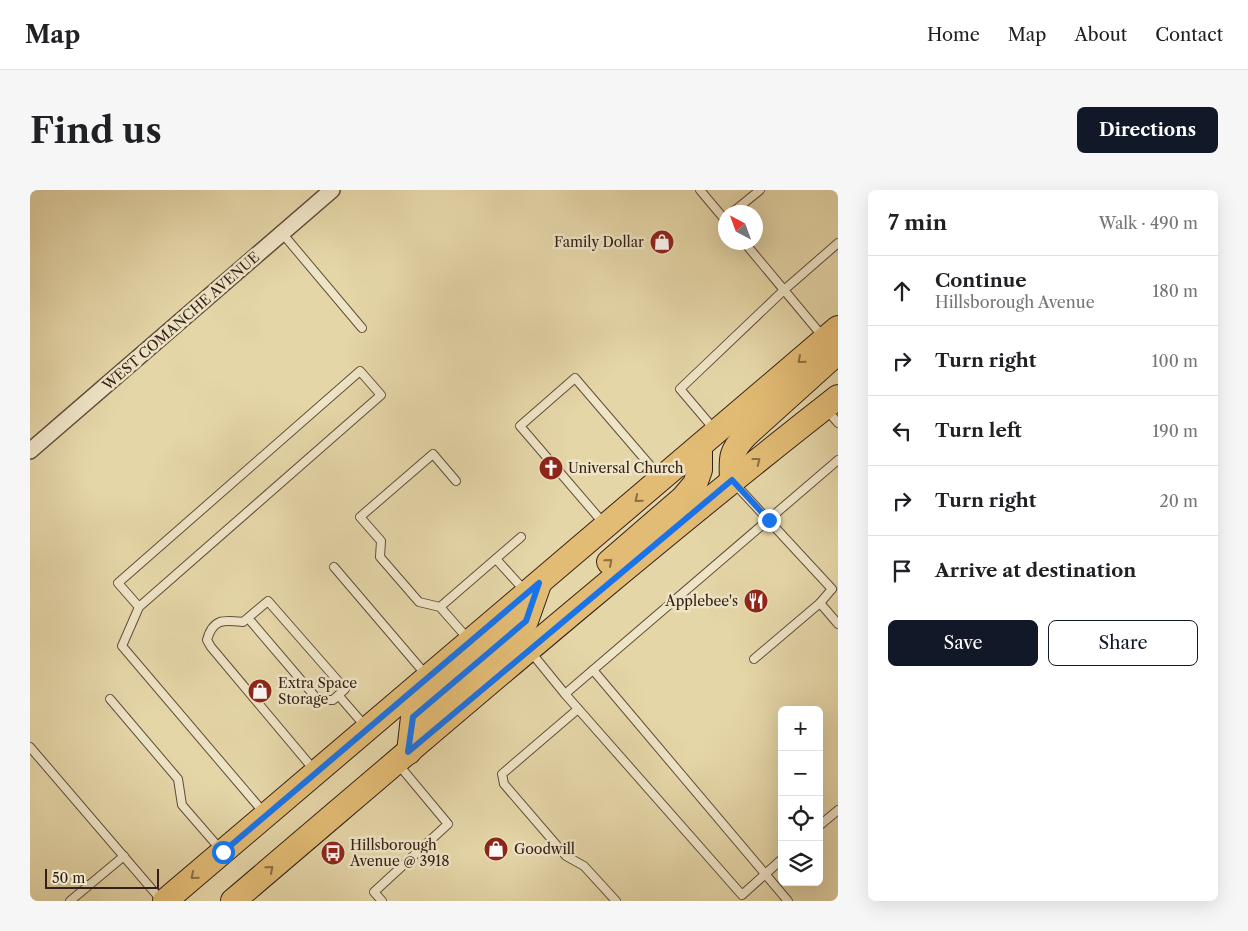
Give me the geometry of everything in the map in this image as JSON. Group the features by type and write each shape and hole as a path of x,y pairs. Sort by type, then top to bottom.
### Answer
{"main road":[{"path":"164,901 708,439 834,340"},
{"path":"732,480 731,461 735,447 834,340"},
{"path":"233,901 536,643 732,480 834,409"},
{"path":"536,643 565,600 683,498 695,484 708,439"},
{"path":"402,757 413,717 526,621 533,588"}],"street":[{"name":"WEST COMANCHE AVENUE","path":"30,451 332,190"}],"lane":[{"path":"700,190 718,211"},
{"path":"742,205 760,190"},
{"path":"282,233 362,328"},
{"path":"708,439 680,389 784,290 838,243"},
{"path":"751,250 784,290 834,340"},
{"path":"139,607 118,583 360,371 381,395 139,607 122,646 266,815"},
{"path":"606,526 520,426 575,378 662,479"},
{"path":"456,481 433,454 360,517 381,541 380,557 419,602 440,607 470,642"},
{"path":"565,694 838,460"},
{"path":"732,480 835,587 820,603 754,659"},
{"path":"440,607 521,537"},
{"path":"496,559 533,588"},
{"path":"334,567 428,677"},
{"path":"248,618 318,700 333,700 346,689 268,601 243,622 226,620 216,623 209,631 206,640 316,772"},
{"path":"820,603 838,624"},
{"path":"536,643 565,694 744,898 765,874 778,863"},
{"path":"593,670 788,901"},
{"path":"339,696 367,729"},
{"path":"110,699 178,779 182,805 223,852"},
{"path":"578,709 502,774 504,784 566,856 584,866 616,901"},
{"path":"30,747 164,901"},
{"path":"382,901 374,892 448,824 402,757"},
{"path":"823,823 838,810"},
{"path":"70,901 124,856"}],"place":[{"name":"Family Dollar","path":"662,242"},
{"name":"Universal Church","path":"551,468"},
{"name":"Applebee's","path":"756,601"},
{"name":"Extra Space Storage","path":"260,691"},
{"name":"Goodwill","path":"496,849"},
{"name":"Hillsborough Avenue @ 3918","path":"333,853"}],"route":[{"path":"223,852 539,583 526,621 413,717 408,752 732,480 769,520"}]}
